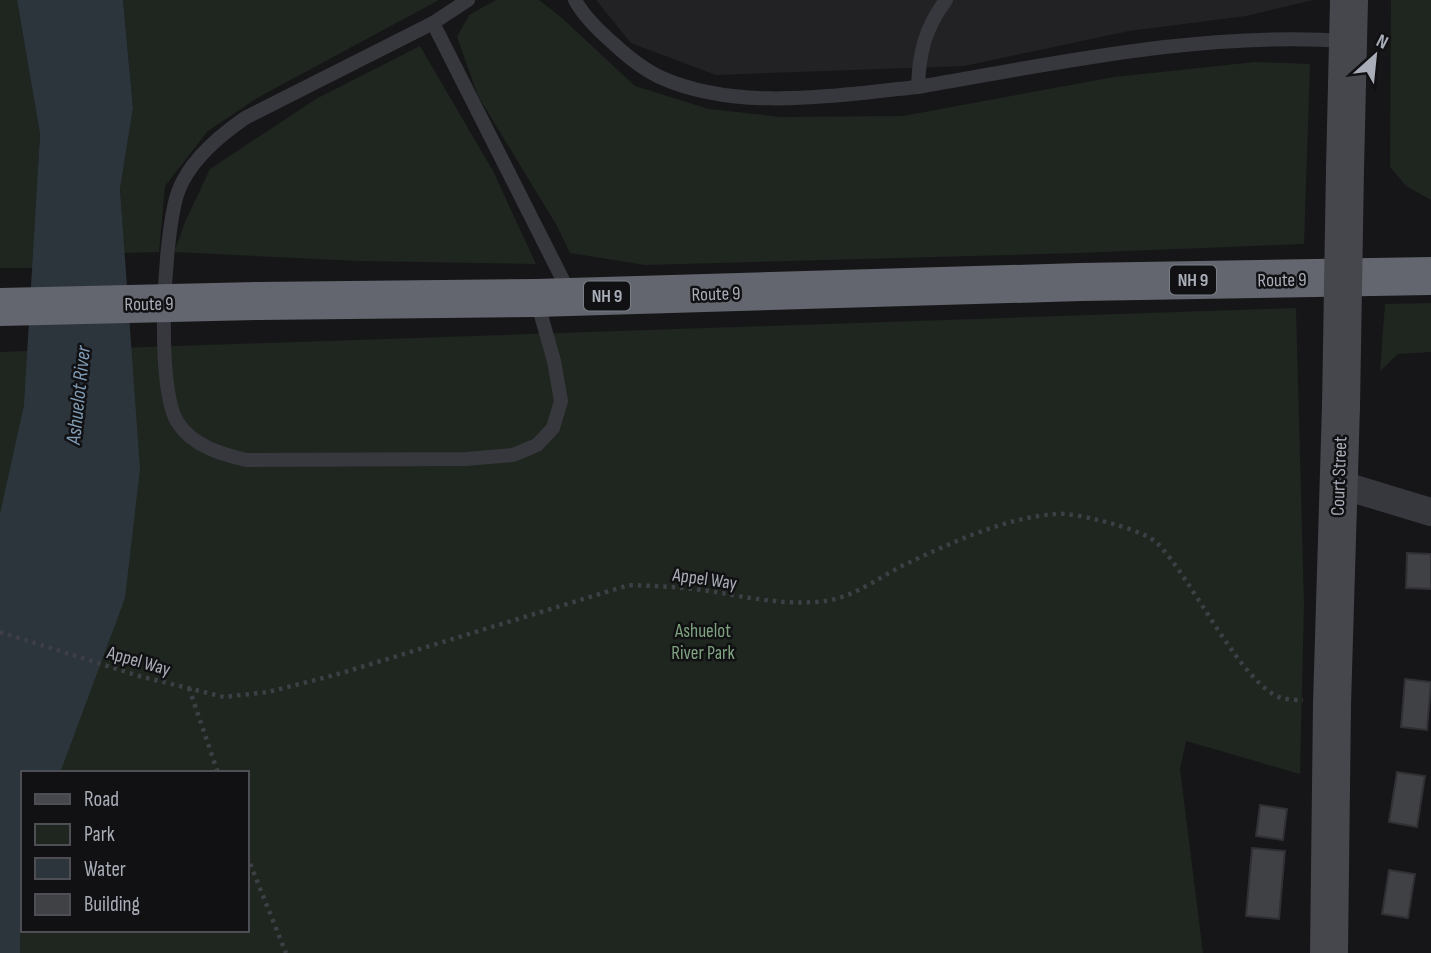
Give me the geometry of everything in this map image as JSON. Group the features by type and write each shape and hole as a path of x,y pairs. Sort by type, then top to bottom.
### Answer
{"highway":[{"name":"Route 9","path":"0,307 1431,276"}],"main road":[{"name":"Court Street","path":"1329,953 1332,704 1349,0"}],"street":[{"path":"1338,484 1431,512"}],"lane":[{"path":"433,23 554,297 554,362 561,401 553,428 537,445 513,455 466,459 246,460 216,452 189,436 176,422 166,392 167,258 179,190 197,161 220,135 245,118 433,23 468,0"},
{"path":"575,0 601,33 632,60 663,78 707,91 748,98 918,87 1137,51 1292,37 1347,41"},
{"path":"918,87 923,37 946,0"}],"path":[{"name":"Appel Way","path":"0,632 139,676 223,697 268,692 335,675 629,585 669,586 745,598 825,601 868,587 905,565 1008,522 1058,514 1108,523 1156,541 1241,662 1263,687 1281,698 1332,704"},
{"path":"189,688 217,771"},
{"path":"248,858 286,953"}],"shaded area":[{"path":"596,0 1313,0 1246,16 1129,31 964,66 716,75 631,43"}],"green space":[{"path":"0,0 17,0 40,134 33,268 0,268"},
{"path":"123,0 439,0 257,98 208,131 165,186 159,252 124,253 120,189 133,108"},
{"path":"496,0 539,0 635,86 709,109 781,117 903,116 1114,77 1255,62 1310,64 1304,244 645,265 570,253 557,226 478,96 457,37 469,15"},
{"path":"1391,0 1431,0 1431,200 1406,186 1390,167"},
{"path":"420,46 493,171 536,264 358,261 174,252 210,169 316,99"},
{"path":"1431,303 1431,352 1398,354 1380,371 1385,304"},
{"name":"Ashuelot River Park","path":"1296,308 1304,604 1300,774 1186,741 1180,769 1203,953 20,953 21,928 21,932 248,932 248,771 21,771 21,776 0,813 0,352"}],"water":[{"name":"Ashuelot River","path":"17,0 123,0 133,108 120,189 140,469 125,598 61,771 21,771 20,953 0,953 0,514 24,405 40,134"}],"building":[{"path":"1407,553 1431,554 1431,589 1406,588"},
{"path":"1405,679 1431,682 1427,730 1401,727"},
{"path":"1397,772 1425,776 1417,827 1389,822"},
{"path":"1260,805 1287,809 1283,840 1256,836"},
{"path":"1252,848 1285,851 1279,919 1246,916"},
{"path":"1389,870 1415,874 1408,918 1382,914"}]}
